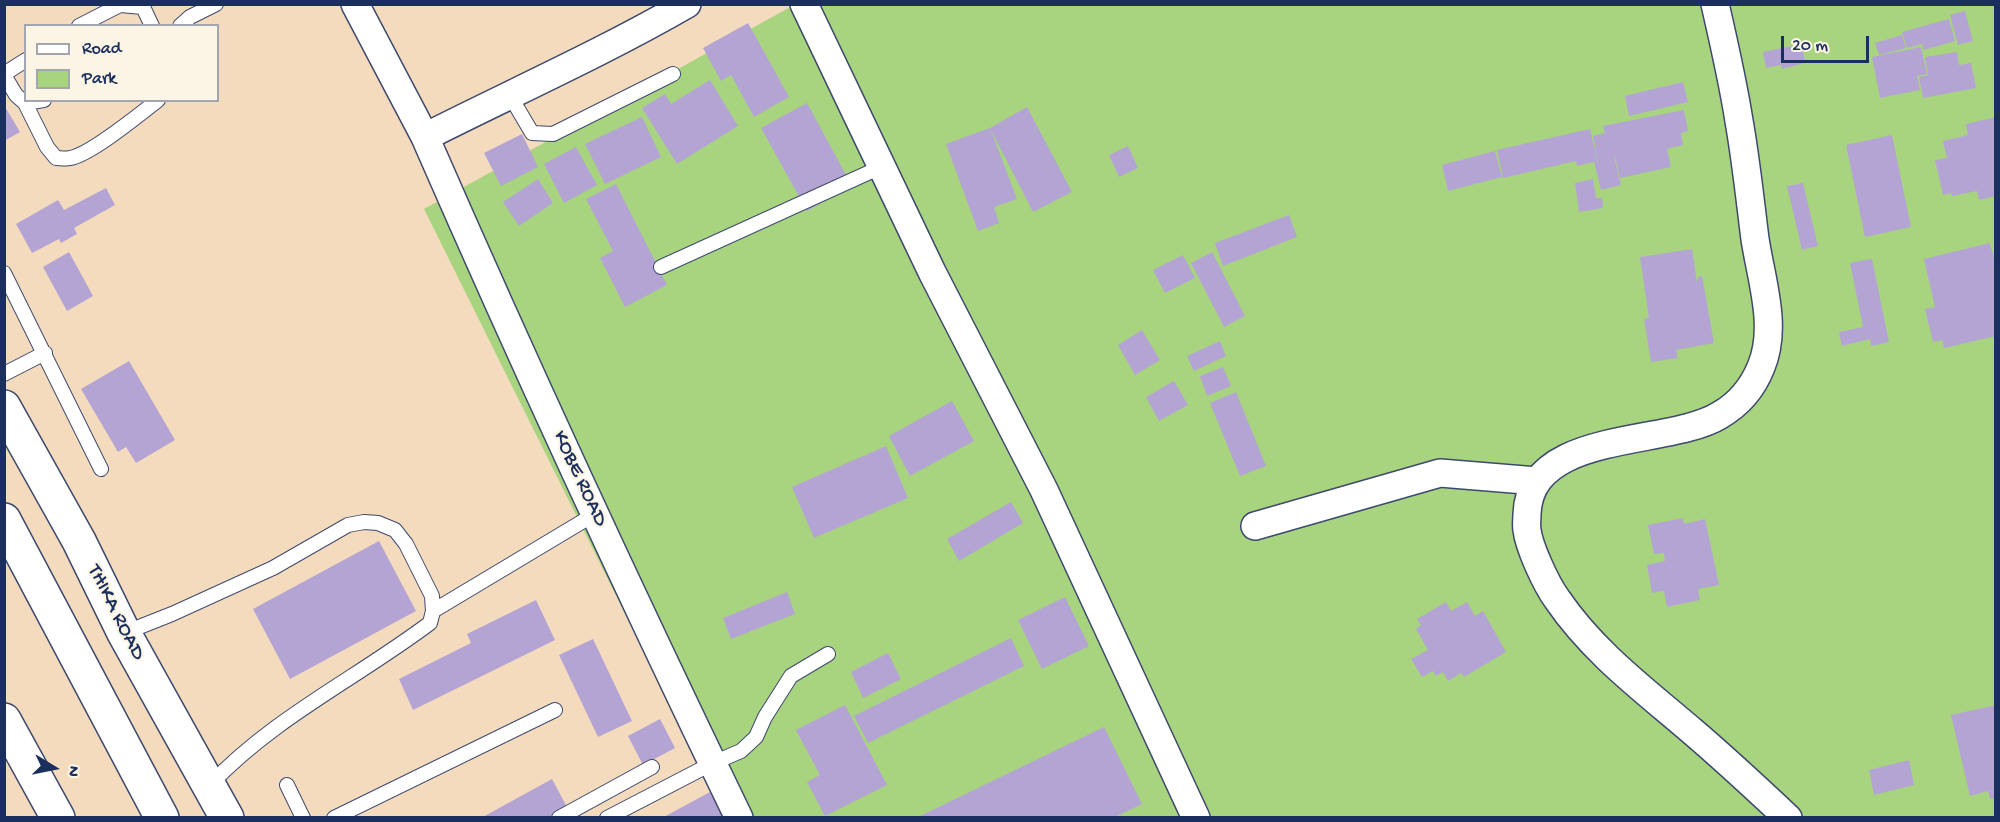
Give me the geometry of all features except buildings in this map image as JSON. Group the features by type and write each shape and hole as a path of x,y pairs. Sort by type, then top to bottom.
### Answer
{"main road":[{"name":"THIKA ROAD","path":"4,407 79,541 124,633 228,818"},
{"path":"4,520 162,818"},
{"path":"4,720 58,818"}],"street":[{"name":"KOBE ROAD","path":"355,4 425,137 511,334 634,601 739,818"},
{"path":"425,137 639,32 687,4"},
{"path":"804,4 932,272 1044,490 1196,818"},
{"path":"1715,4 1739,120 1756,244 1766,292 1769,329 1762,365 1746,394 1719,416 1689,428 1655,433 1576,453 1555,464 1537,481 1527,504 1527,530 1538,563 1556,598 1607,660 1694,732 1788,818"},
{"path":"1255,526 1440,473 1537,481"}],"lane":[{"path":"182,24 190,17 216,4"},
{"path":"83,24 120,5 143,7 151,24"},
{"path":"24,61 4,75 16,95 24,101"},
{"path":"509,94 532,133 553,134 673,74"},
{"path":"32,102 26,103 47,147 56,158 71,158 91,148 135,119 156,102"},
{"path":"661,267 881,167"},
{"path":"4,273 101,469"},
{"path":"4,374 45,353"},
{"path":"433,611 595,514"},
{"path":"124,633 273,568 348,525 364,522 378,523 395,530 406,544 432,596 433,611 430,623 291,717 233,760 210,785"},
{"path":"607,818 741,751 756,737 765,717 791,676 828,654"},
{"path":"334,818 555,710"},
{"path":"559,818 652,766"},
{"path":"287,785 303,818"}],"green space":[{"path":"794,5 1995,5 1995,817 726,817 424,209"}]}
